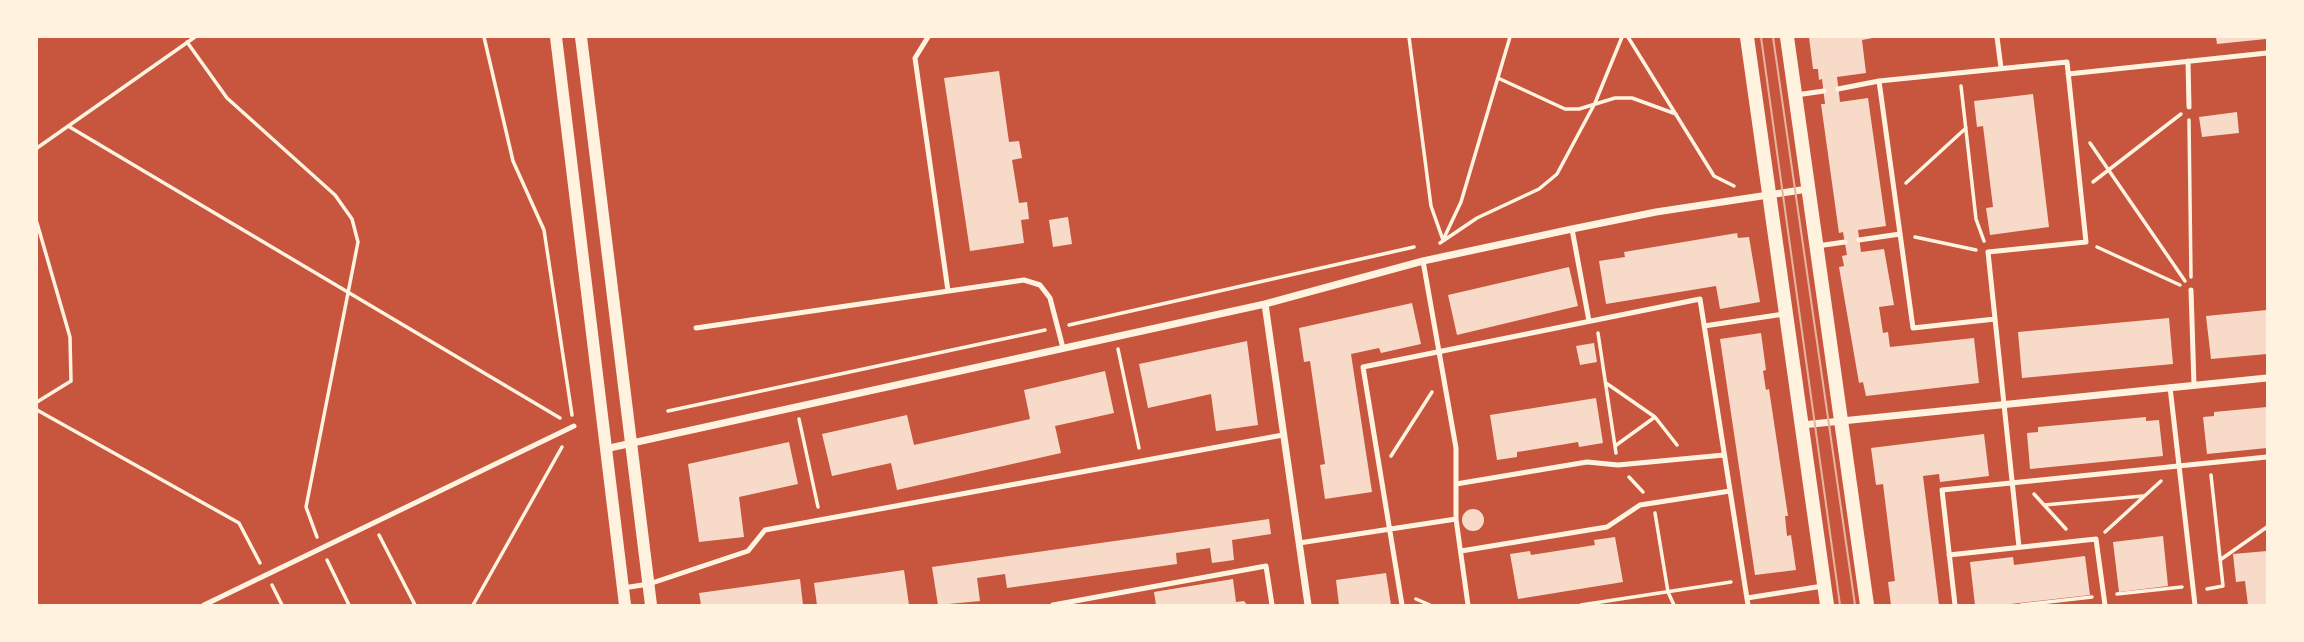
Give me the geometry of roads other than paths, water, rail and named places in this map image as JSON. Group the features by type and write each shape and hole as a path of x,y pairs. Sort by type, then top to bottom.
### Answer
{"main road":[{"path":"1746,37 1827,605"},
{"path":"1787,37 1867,605"}],"street":[{"path":"556,37 625,605"},
{"path":"581,37 652,605"},
{"path":"605,449 1265,304 1423,261 1572,229 1808,189"},
{"path":"1265,304 1308,605"},
{"path":"1802,425 2267,378"}],"lane":[{"path":"928,37 915,58 948,291"},
{"path":"1997,37 2000,68"},
{"path":"2068,74 2267,53"},
{"path":"2188,61 2189,107"},
{"path":"1838,89 1879,81 2067,62 2086,242 1988,252 2019,547"},
{"path":"1879,81 1913,328 1995,319"},
{"path":"1795,95 1824,91"},
{"path":"1572,229 1589,321"},
{"path":"1859,240 1900,234"},
{"path":"1816,246 1845,242"},
{"path":"1423,261 1455,448 1456,519 1468,605"},
{"path":"696,328 1024,280 1040,285 1050,298 1063,348"},
{"path":"2191,290 2194,385"},
{"path":"1402,605 1363,367 1700,299 1748,605"},
{"path":"1704,326 1786,314"},
{"path":"2170,387 2194,605"},
{"path":"204,605 574,426"},
{"path":"623,588 649,584 748,551 765,530 1283,435"},
{"path":"1456,484 1587,462 1618,465 1724,456"},
{"path":"1955,605 1942,490 2267,457"},
{"path":"1461,551 1607,527 1640,505 1730,491"},
{"path":"1299,543 1456,519"},
{"path":"1949,555 2096,539 2105,605"},
{"path":"1052,605 1266,566 1272,605"},
{"path":"1746,598 1825,586"}],"tram line":[{"path":"1761,37 1840,605"},
{"path":"1773,37 1855,605"}]}
